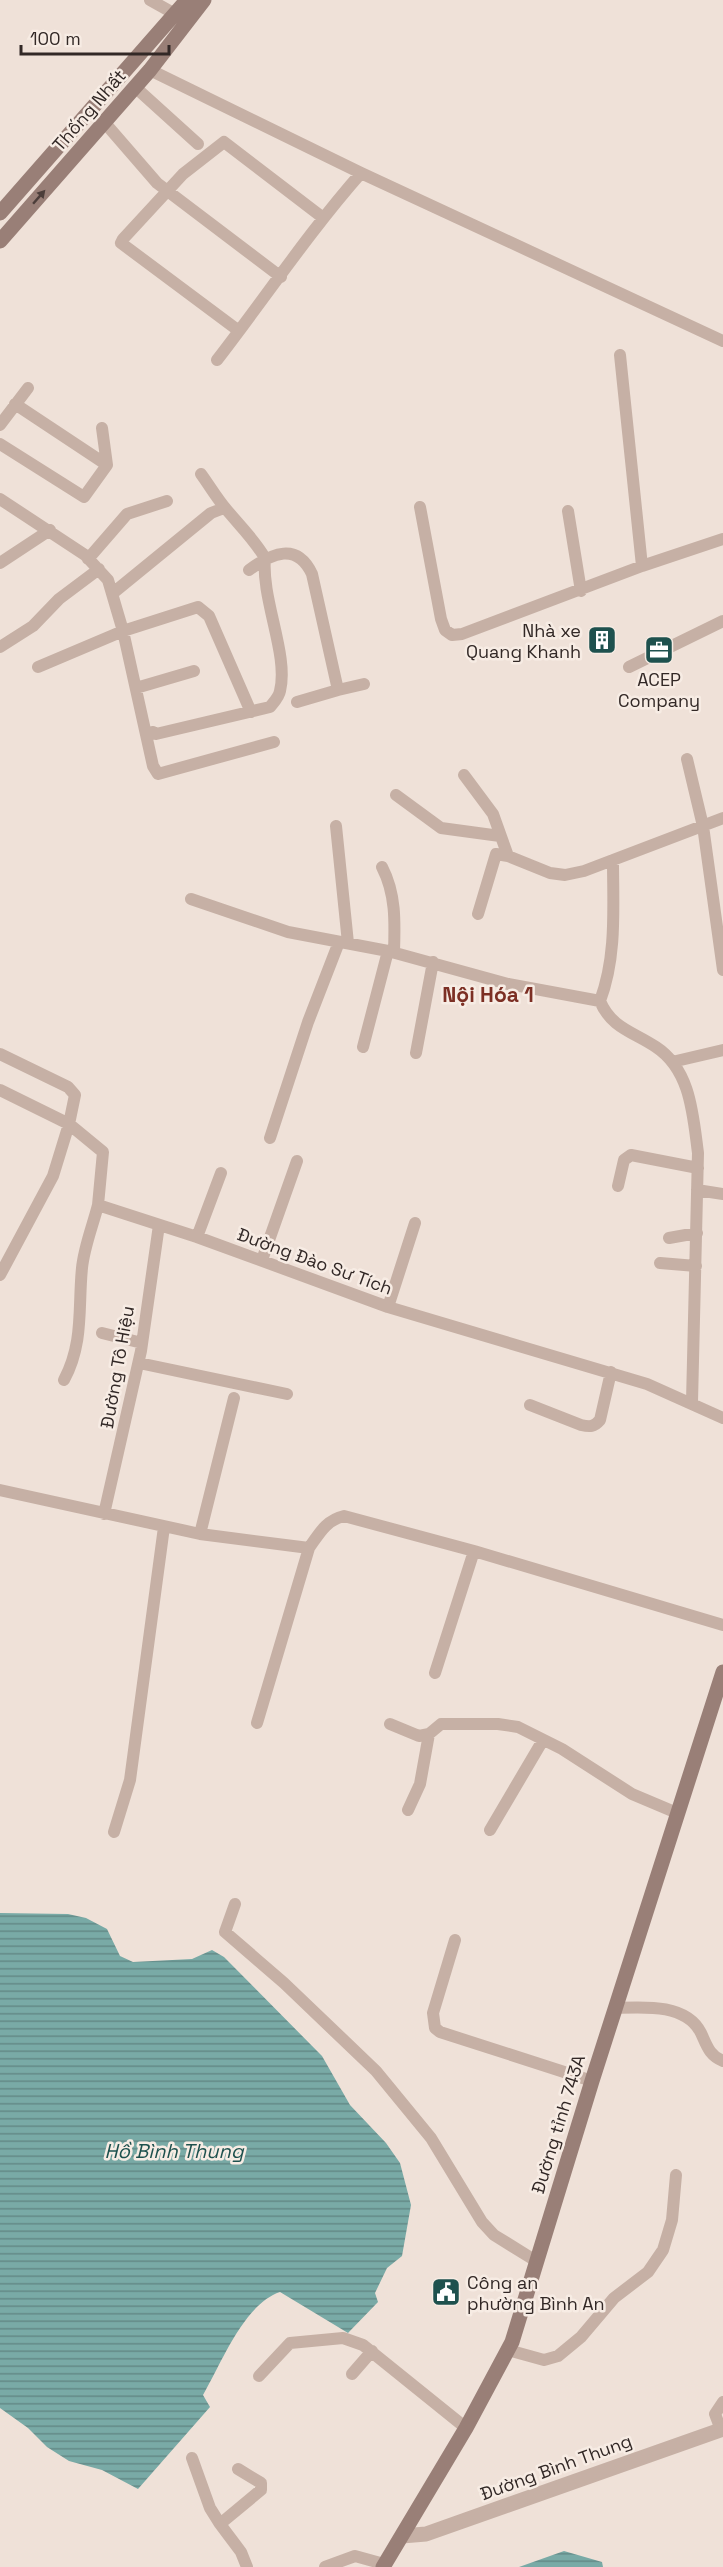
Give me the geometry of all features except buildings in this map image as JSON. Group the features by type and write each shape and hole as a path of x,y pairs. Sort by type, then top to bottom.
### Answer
{"main road":[{"name":"Thống Nhất","path":"0,213 187,0"},
{"name":"Thống Nhất","path":"0,241 150,70 204,0"},
{"path":"121,76 135,87"},
{"name":"Đường tỉnh 743A","path":"383,2565 466,2428 508,2350 723,1672"}],"street":[{"path":"150,0 175,14"},
{"path":"150,70 361,173 723,341"},
{"path":"135,87 198,144"},
{"path":"105,123 157,183 168,189 281,277"},
{"path":"239,331 121,243 183,174 228,142 322,218"},
{"path":"216,360 281,277 322,218 361,173"},
{"path":"620,356 642,566"},
{"path":"0,424 28,388"},
{"path":"15,404 107,465"},
{"path":"0,444 84,497 107,465 102,428"},
{"path":"153,732 156,734 251,712 270,706 280,693 282,672 264,575 265,558 245,529 224,508 222,501 201,474"},
{"path":"0,499 50,530 88,559 108,580 123,631 153,766 158,774 274,742"},
{"path":"88,559 127,514 167,501"},
{"path":"420,507 441,619 445,630 452,635 462,634 581,591 642,566 723,539"},
{"path":"113,593 211,513 224,508"},
{"path":"568,511 581,591"},
{"path":"0,563 50,530"},
{"path":"249,570 265,558 291,553 300,555 307,562 329,644 338,690"},
{"path":"0,647 33,626 59,599 99,569"},
{"path":"38,667 123,631 182,610 201,609 209,616 251,712"},
{"path":"629,667 723,621"},
{"path":"136,688 194,671"},
{"path":"297,702 364,684"},
{"path":"687,759 703,826 723,970"},
{"path":"464,775 488,806 508,856"},
{"path":"396,795 441,828 500,836"},
{"path":"478,914 494,857 497,854 508,856 550,873 565,875 613,860 723,818"},
{"path":"270,1138 308,1022 343,942 336,826"},
{"path":"600,1001 607,984 613,935 613,860"},
{"path":"363,1047 391,951 395,912 388,879 382,867"},
{"path":"191,899 288,933 391,951 508,984 600,1001 612,1022 656,1047 672,1062 686,1086 693,1114 698,1168 696,1266 692,1321 692,1402"},
{"path":"416,1053 433,962"},
{"path":"672,1062 723,1050"},
{"path":"0,1054 72,1090 75,1095 69,1124 53,1176 0,1275"},
{"path":"2,1095 69,1124 104,1152 98,1205 82,1266 79,1340 72,1366 64,1380"},
{"path":"618,1186 624,1160 631,1155 698,1168"},
{"path":"262,1260 297,1161"},
{"path":"197,1237 221,1173"},
{"path":"697,1190 723,1194"},
{"name":"Đường Đào Sư Tích","path":"98,1205 197,1237 388,1307 611,1372 692,1402 723,1418"},
{"path":"388,1307 416,1223"},
{"name":"Đường Tô Hiệu","path":"104,1514 139,1363 159,1225"},
{"path":"669,1238 697,1233"},
{"path":"660,1263 696,1266"},
{"path":"102,1333 142,1342"},
{"path":"139,1363 287,1394"},
{"path":"530,1405 581,1425 596,1425 600,1420 611,1372"},
{"path":"200,1534 234,1398"},
{"path":"0,1490 200,1534 309,1548"},
{"path":"257,1723 309,1548 324,1526 334,1518 344,1516 474,1551 723,1625"},
{"path":"114,1832 130,1780 164,1527"},
{"path":"435,1673 474,1551"},
{"path":"390,1724 412,1735 429,1734 441,1724 498,1724 518,1727 562,1749 632,1794 677,1813"},
{"path":"408,1810 420,1784 429,1734"},
{"path":"490,1830 543,1740"},
{"path":"235,1904 225,1932 284,1983 376,2071 431,2138 482,2222 494,2235 536,2261"},
{"path":"455,1940 433,2013 435,2028 440,2032 592,2081"},
{"path":"615,2008 655,2007 690,2020 700,2030 709,2052 723,2061"},
{"path":"508,2350 544,2360 558,2356 581,2337 614,2298 648,2272 663,2250 672,2220 676,2175"},
{"path":"259,2376 290,2343 343,2338 372,2350 408,2383 466,2428"},
{"path":"352,2374 372,2350"},
{"path":"722,2430 715,2414 723,2402"},
{"name":"Đường Bình Thung","path":"402,2536 435,2531 722,2430"},
{"path":"192,2458 210,2508 248,2567"},
{"path":"220,2524 261,2490 261,2483 238,2469"},
{"path":"325,2567 355,2556 383,2565"}],"water":[{"name":"Hồ Bình Thung","path":"0,1913 68,1914 86,1918 107,1929 120,1956 133,1962 192,1959 212,1950 224,1957 322,2056 350,2105 386,2143 400,2163 411,2205 402,2256 387,2268 375,2293 378,2302 348,2333 280,2292 267,2299 245,2321 226,2351 203,2395 210,2407 138,2489 102,2470 69,2461 47,2447 28,2428 0,2408"},
{"path":"564,2551 602,2562 603,2567 519,2567"}],"place":[{"name":"Nhà xe Quang Khanh","path":"602,640"},
{"name":"ACEP Company","path":"659,650"},
{"name":"Công an phường Bình An","path":"446,2292"}],"district":[{"name":"Nội Hóa 1","path":"488,994"}]}
